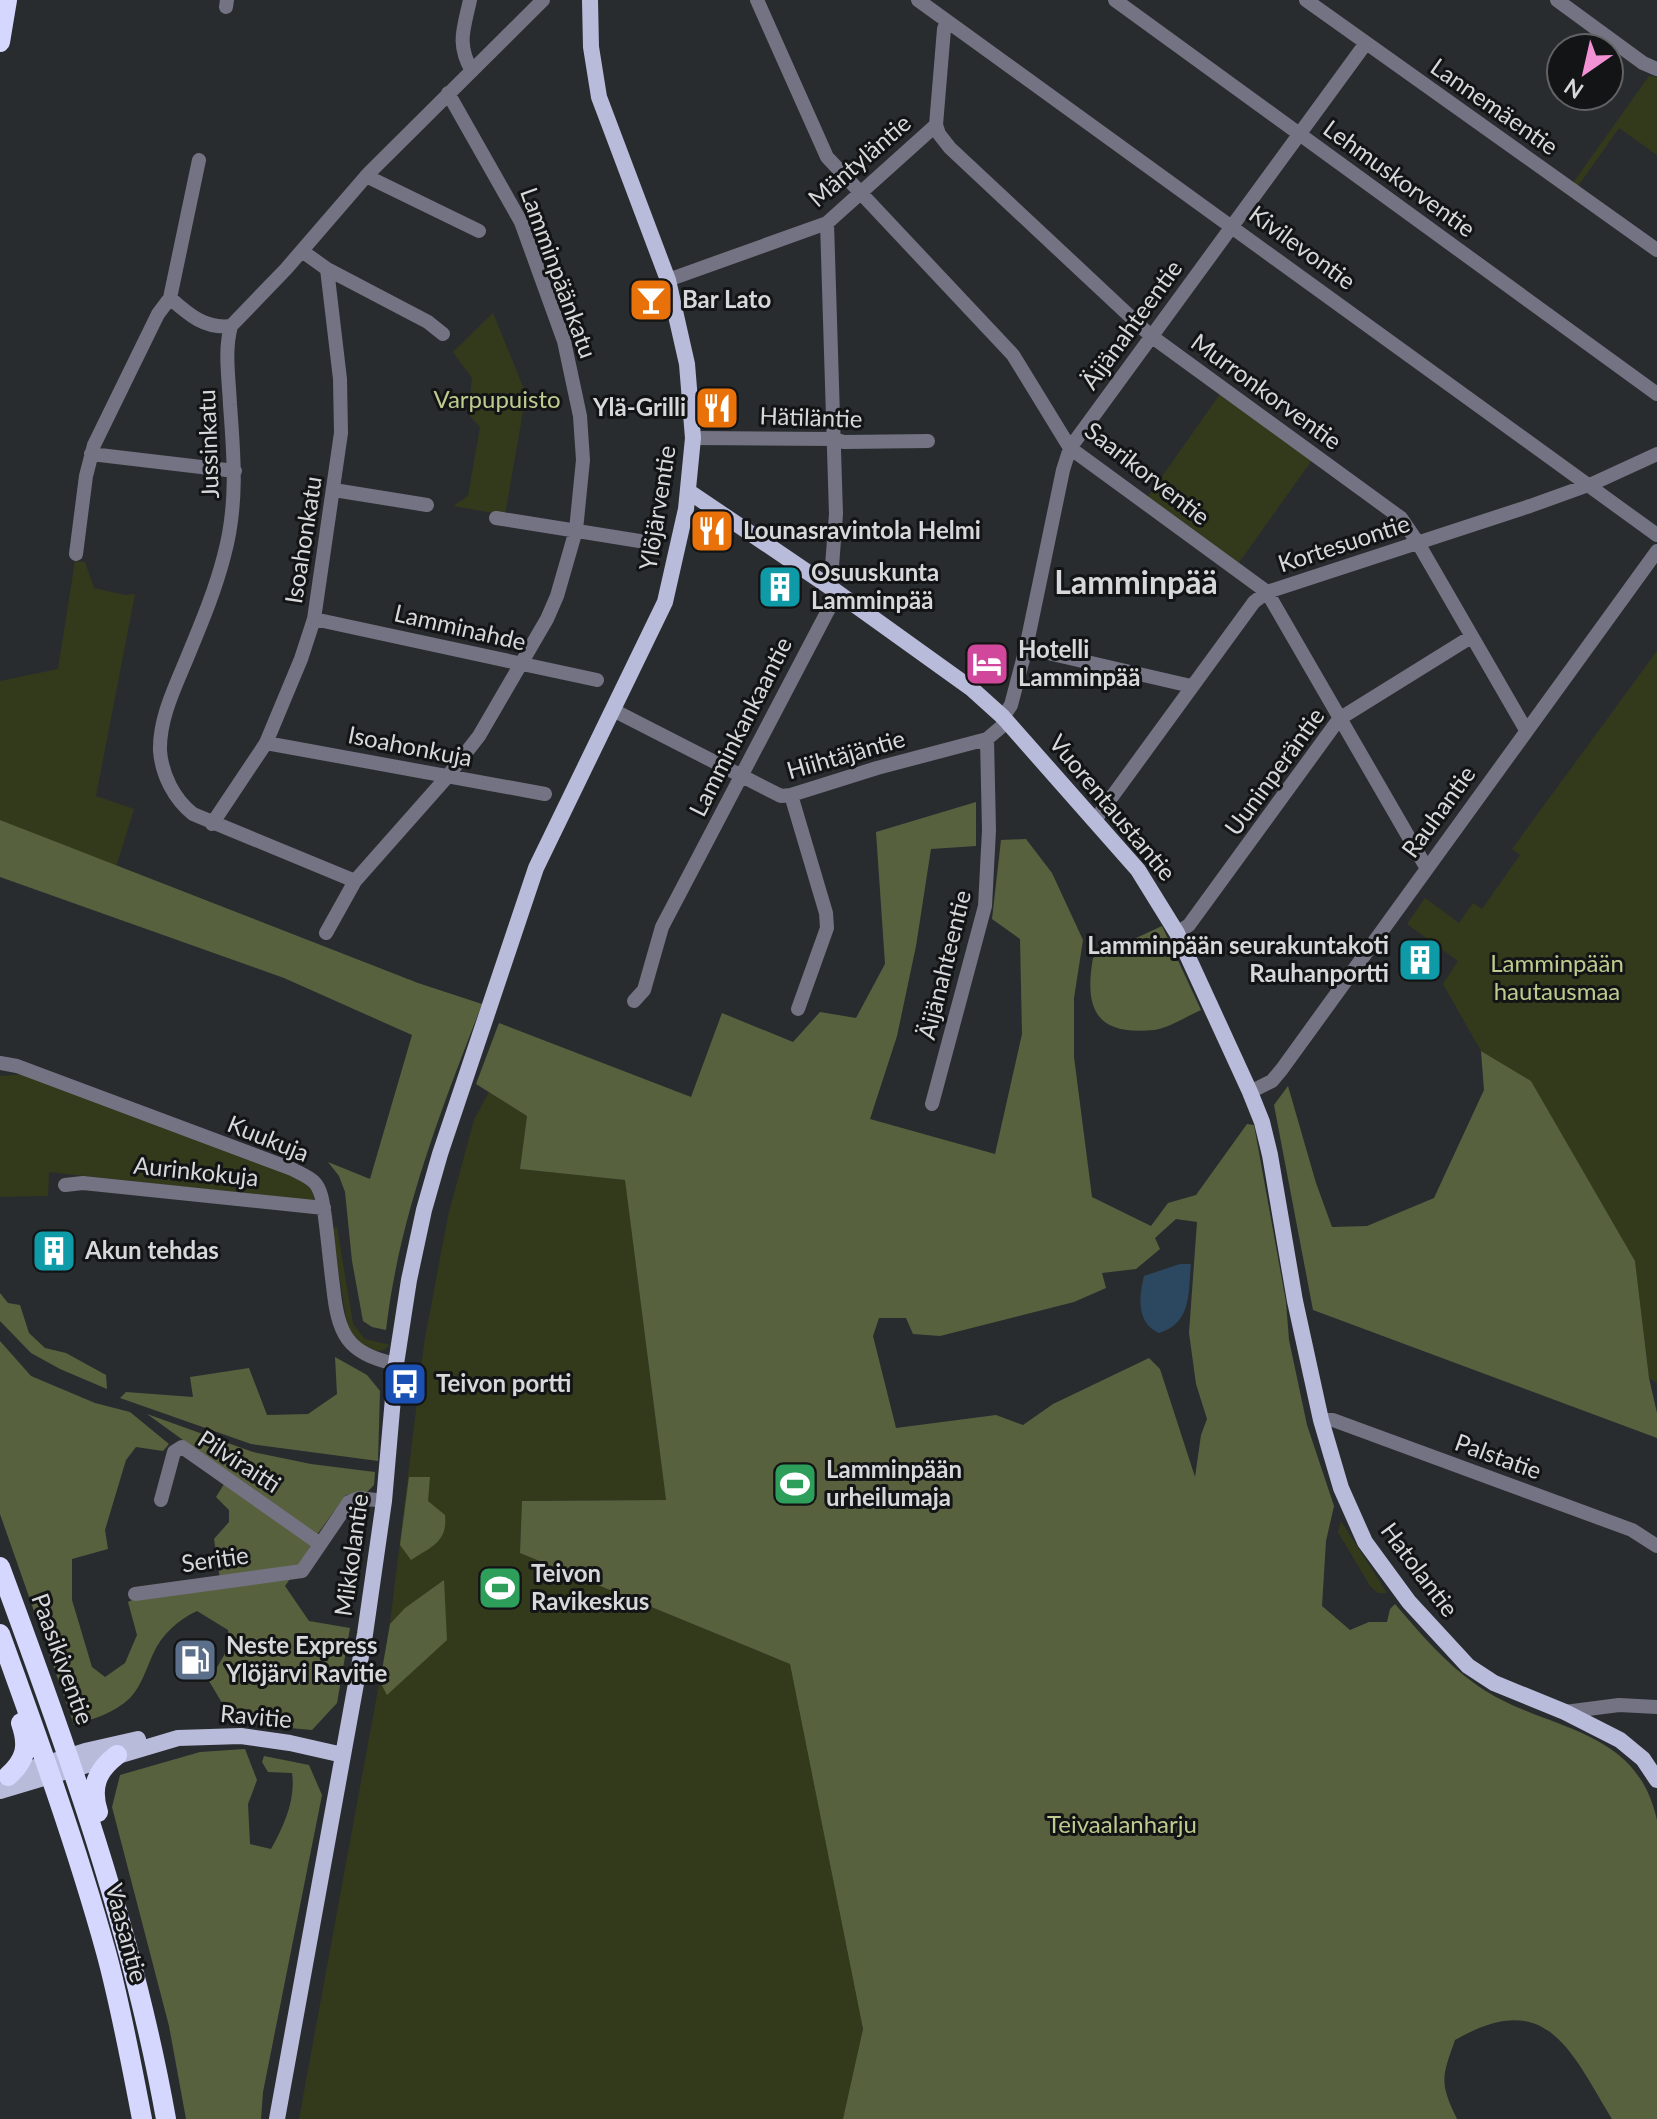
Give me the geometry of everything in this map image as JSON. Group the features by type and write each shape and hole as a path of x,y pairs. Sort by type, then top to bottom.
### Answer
{"highway":[{"path":"0,42 7,0"},
{"name":"Paasikiventie","path":"0,1567 72,1763"},
{"path":"2,1640 2,1661 25,1734 26,1747 20,1765 3,1782"},
{"name":"Paasikiventie","path":"2,1640 49,1771"},
{"path":"106,1866 107,1839 94,1794 100,1771 117,1755"},
{"name":"Vaasantie","path":"72,1763 106,1866 153,2048 166,2119"},
{"name":"Vaasantie","path":"49,1771 107,1955 142,2119"}],"main road":[{"name":"Ylöjärventie","path":"493,1003 536,868 665,602 677,558 688,491 693,438 687,364 668,280 599,97 591,47 590,0"},
{"name":"Vuorentaustantie","path":"688,491 972,689 1005,719 1138,870 1177,933 1250,1092 1270,1155 1295,1301"},
{"name":"Mikkolantie","path":"277,2119 361,1662 384,1501 396,1364 409,1280 424,1210 444,1143 493,1003"},
{"name":"Hatolantie","path":"1295,1301 1334,1468 1356,1525 1380,1565 1405,1598 1459,1657 1478,1673 1502,1687 1565,1712"},
{"path":"1565,1712 1627,1745 1643,1759 1657,1780"},
{"name":"Ravitie","path":"3,1782 49,1771 137,1739 241,1736 343,1755"},
{"name":"Ravitie","path":"72,1763 117,1755 164,1740"}],"street":[{"path":"470,0 461,44 464,58 472,71"},
{"path":"170,298 203,324 231,326 302,251 366,176 543,0"},
{"name":"Saarikorventie","path":"757,0 827,157 1013,355 1070,448 1267,592 1426,867"},
{"name":"Kivilevontie","path":"918,0 1657,535"},
{"name":"Lehmuskorventie","path":"1115,0 1657,394"},
{"name":"Lannemäentie","path":"1306,0 1657,250"},
{"path":"1557,0 1643,63 1657,69"},
{"name":"Mäntyläntie","path":"668,280 827,223 936,125 947,21"},
{"name":"Äijänahteentie","path":"1005,719 1026,648 1070,448 1366,43"},
{"name":"Lamminpäänkatu","path":"326,933 355,881 479,736 557,596 576,530 583,460 580,416 564,341 521,222 448,93"},
{"name":"Murronkorventie","path":"936,125 950,148 1151,336 1391,510 1418,543 1526,730"},
{"path":"76,554 91,454 158,314 170,298 199,160"},
{"path":"366,176 479,231"},
{"name":"Lamminkankaantie","path":"634,1001 644,990 662,927 834,599 831,579 836,514 827,223"},
{"path":"302,251 327,269 428,322 443,334"},
{"name":"Isoahonkatu","path":"212,824 266,743 314,619 341,433 340,379 327,269"},
{"name":"Jussinkatu","path":"231,326 227,343 235,471 233,519 208,607 171,695 161,745 164,771 177,799 193,814 355,881"},
{"name":"Hätiläntie","path":"693,438 928,441"},
{"path":"91,454 235,471"},
{"name":"Kortesuontie","path":"1095,820 1254,602 1267,592 1588,485 1657,454"},
{"path":"334,490 427,505"},
{"path":"496,518 652,543"},
{"name":"Rauhantie","path":"1250,1092 1276,1076 1657,551"},
{"name":"Lamminahde","path":"314,619 597,680"},
{"name":"Uuninperäntie","path":"1177,933 1189,925 1339,719 1471,637"},
{"path":"1026,648 1191,686"},
{"name":"Hiihtäjäntie","path":"613,710 781,796 987,739 1005,719"},
{"name":"Äijänahteentie","path":"932,1104 985,906 989,830 987,739"},
{"name":"Isoahonkuja","path":"266,743 545,794"},
{"path":"791,795 826,913 827,928 798,1009"},
{"name":"Kuukuja","path":"0,1063 17,1066 292,1169 316,1184 324,1208 336,1314 342,1333 364,1353 396,1364"},
{"name":"Aurinkokuja","path":"65,1185 113,1185 324,1208"},
{"name":"Palstatie","path":"1321,1420 1333,1420 1620,1525 1645,1536 1657,1546"},
{"name":"Pilviraitti","path":"161,1500 174,1452 182,1447 320,1544"},
{"path":"320,1544 349,1502 359,1498 384,1501"},
{"name":"Seritie","path":"135,1594 302,1571 320,1544"},
{"name":"Hatolantie","path":"1565,1712 1619,1705 1657,1707"}],"green space":[{"path":"1649,76 1657,77 1657,155 1619,128 1578,186 1573,183 1625,112"},
{"name":"Varpupuisto","path":"493,313 526,394 505,515 453,506 468,496 480,427 468,414 472,378 453,352"},
{"path":"1220,394 1312,460 1238,564 1147,498"},
{"path":"75,561 85,562 94,588 125,595 135,594 96,796 134,809 116,867 0,820 0,681 58,669"},
{"name":"Lamminpään hautausmaa","path":"1657,651 1657,1383 1649,1378 1635,1261 1531,1081 1481,1051 1443,984 1458,961 1407,924 1425,898 1459,923 1473,903 1482,909 1520,855 1512,849"},
{"name":"Teivaalanharju","path":"976,802 976,846 931,849 916,946 897,1036 870,1119 995,1154 1022,1034 1020,939 992,919 1001,840 1026,839 1052,873 1083,940 1074,998 1074,1057 1092,1197 1151,1226 1168,1203 1196,1195 1247,1124 1254,1125 1286,1302 1289,1340 1307,1425 1334,1506 1326,1541 1322,1606 1350,1630 1369,1622 1387,1622 1390,1609 1395,1604 1444,1658 1478,1686 1504,1701 1584,1734 1609,1748 1629,1765 1646,1789 1657,1820 1657,2119 1612,2119 1583,2070 1552,2034 1534,2024 1512,2020 1486,2025 1455,2040 1444,2080 1457,2119 843,2119 863,2029 790,1664 520,1553 522,1501 666,1500 625,1180 520,1169 527,1116 476,1084 499,1023 691,1097 722,1013 793,1042 820,1012 856,1018 885,964 876,832","holes":["1176,1219 1197,1222 1189,1333 1196,1384 1207,1419 1201,1435 1195,1477 1160,1369 1149,1358 1053,1404 1023,1425 996,1415 896,1428 873,1336 879,1318 906,1318 913,1334 940,1336 1074,1302 1106,1288 1102,1273 1136,1269 1160,1249 1155,1238"]},
{"path":"0,820 418,983 482,1004 437,1124 411,1205 386,1330 363,1321 352,1261 345,1192 339,1176 328,1162 370,1179 412,1035 284,978 0,877"},
{"path":"1162,926 1201,1010 1154,1030 1134,1031 1107,1023 1093,1005 1093,958"},
{"path":"1481,1051 1531,1081 1635,1261 1649,1378 1657,1413 1657,1438 1313,1310 1274,1105 1288,1086 1332,1227 1367,1226 1434,1198 1484,1090"},
{"path":"24,1074 278,1169 307,1185 314,1201 49,1172 48,1196 0,1197 0,1076"},
{"name":"Teivon Ravikeskus","path":"489,1092 527,1116 520,1169 625,1180 666,1500 522,1501 520,1553 790,1664 863,2029 843,2119 299,2119 390,1624 424,1344 448,1216 474,1120"},
{"path":"337,1227 353,1324 365,1339 390,1345 384,1350 376,1351 359,1342 348,1330 332,1229"},
{"path":"0,1293 8,1303 20,1305 29,1333 45,1348 66,1353 106,1375 107,1389 31,1353 0,1321"},
{"path":"0,1341 31,1376 95,1403 130,1412 169,1444 163,1451 136,1447 126,1460 105,1530 108,1549 72,1559 72,1600 92,1667 105,1677 125,1663 137,1635 128,1602 142,1595 292,1576 285,1586 309,1621 350,1628 337,1703 312,1730 234,1723 209,1681 230,1645 228,1630 197,1611 177,1623 161,1640 130,1698 111,1712 74,1725 0,1514"},
{"path":"335,1357 367,1375 380,1391 378,1461 251,1444 120,1398 126,1392 193,1397 190,1377 249,1368 267,1415 308,1414 337,1394"},
{"path":"147,1414 253,1452 311,1464 375,1472 374,1485 367,1492 346,1495 316,1536"},
{"path":"409,1477 430,1477 428,1501 445,1515 441,1538 411,1560 400,1545"},
{"path":"226,1481 313,1542 296,1569 220,1579 214,1539 229,1522 229,1510 216,1497"},
{"path":"1341,1521 1387,1593 1378,1593 1370,1586 1338,1532"},
{"path":"444,1580 447,1640 387,1695 380,1682 390,1624 405,1608"},
{"path":"245,1749 257,1780 248,1804 250,1844 271,1849 291,1802 292,1773 268,1772 262,1762 264,1756 309,1765 322,1795 263,2092 261,2119 186,2119 169,2026 112,1807 120,1775 200,1752"}],"water":[{"path":"1180,1264 1191,1264 1186,1306 1178,1322 1159,1333 1146,1323 1143,1316 1140,1300 1144,1276"}],"place":[{"name":"Bar Lato","path":"651,300"},
{"name":"Ylä-Grilli","path":"717,408"},
{"name":"Lounasravintola Helmi","path":"712,531"},
{"name":"Osuuskunta Lamminpää","path":"780,587"},
{"name":"Hotelli Lamminpää","path":"987,664"},
{"name":"Lamminpään seurakuntakoti Rauhanportti","path":"1420,960"},
{"name":"Akun tehdas","path":"54,1251"},
{"name":"Teivon portti","path":"405,1384"},
{"name":"Lamminpään urheilumaja","path":"795,1484"},
{"name":"Teivon Ravikeskus","path":"500,1588"},
{"name":"Neste Express Ylöjärvi Ravitie","path":"195,1660"}],"district":[{"name":"Lamminpää","path":"1136,583"}]}
